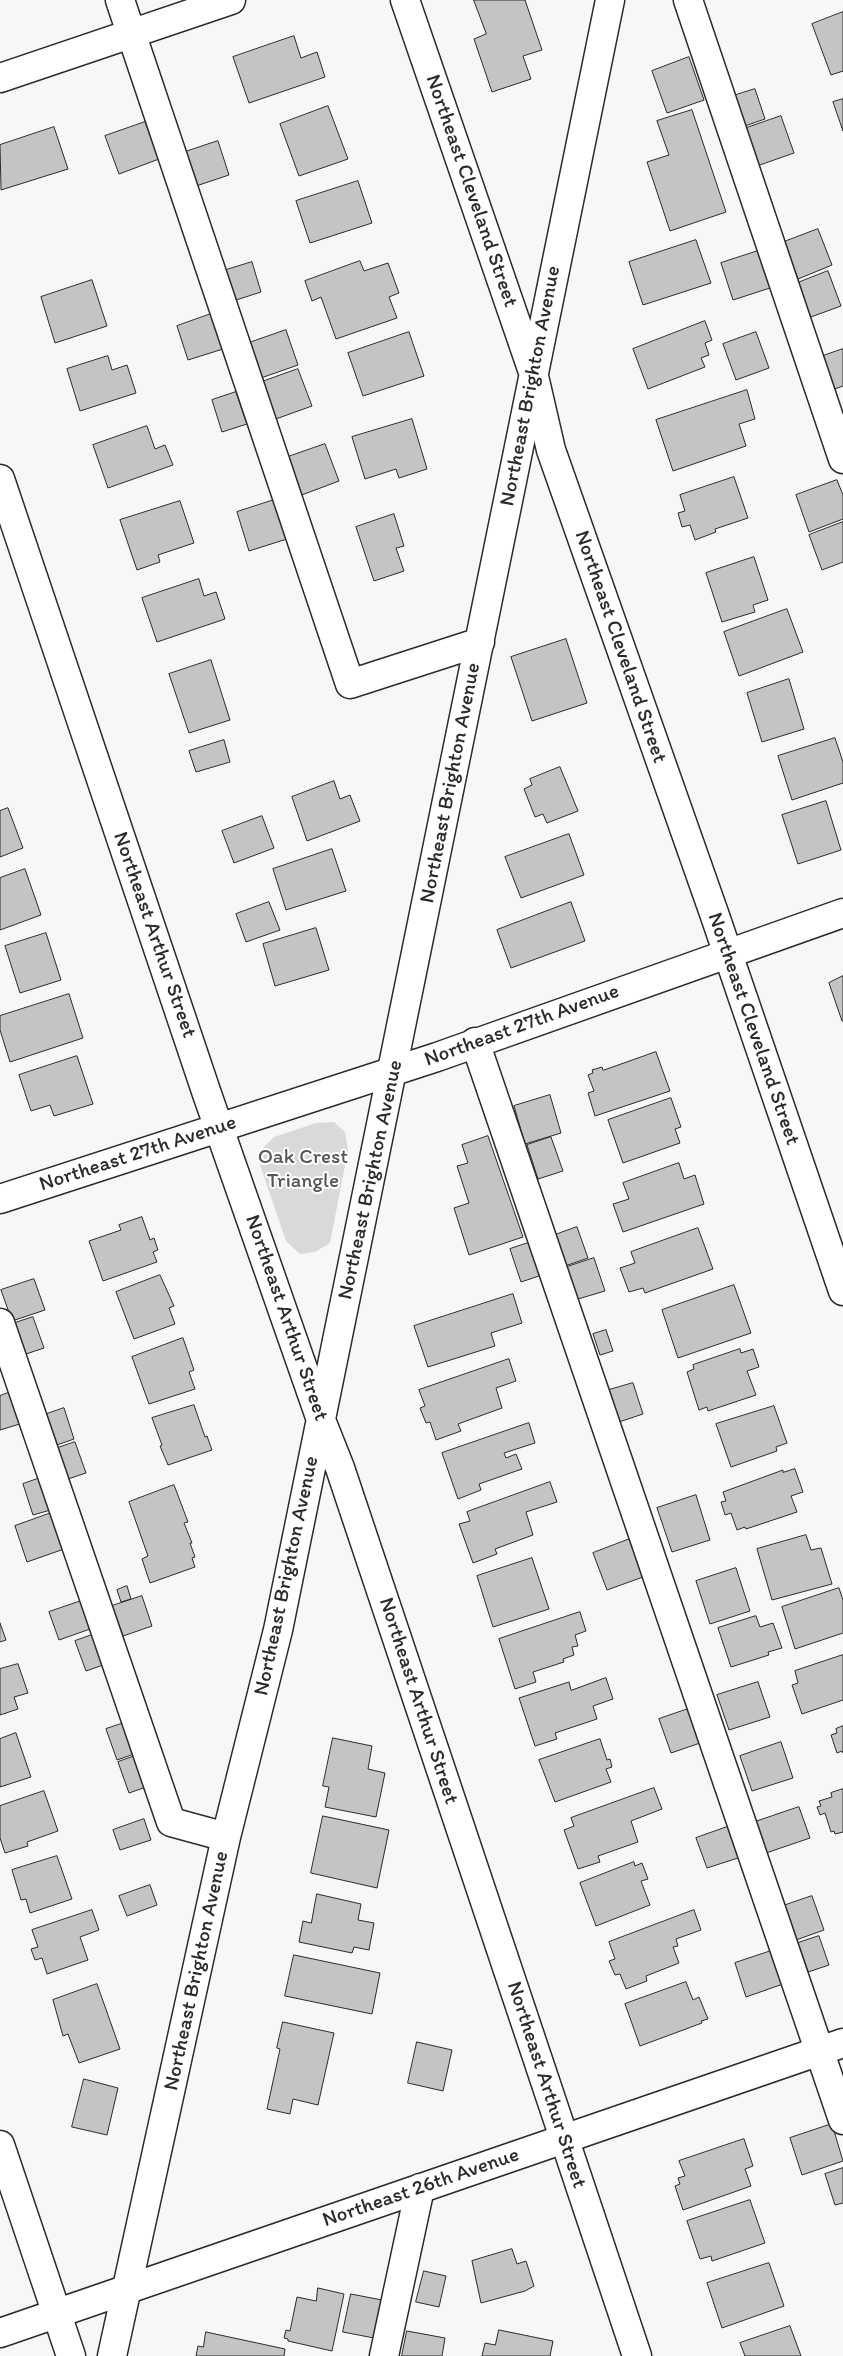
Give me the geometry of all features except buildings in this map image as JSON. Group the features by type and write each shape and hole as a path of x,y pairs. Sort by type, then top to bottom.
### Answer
{"street":[{"path":"120,0 350,684 480,642"},
{"path":"0,78 231,0"},
{"name":"Northeast Cleveland Street","path":"405,0 533,372 551,450 728,954 843,1291"},
{"name":"Northeast Brighton Avenue","path":"112,2356 226,1837 278,1630 610,0"},
{"path":"688,0 843,458"},
{"name":"Northeast Arthur Street","path":"0,479 219,1128 321,1420 340,1468 637,2356"},
{"name":"Northeast 27th Avenue","path":"0,1199 393,1071 843,913"},
{"path":"475,1042 831,2047 843,2120"},
{"path":"0,1324 172,1822 226,1837"},
{"name":"Northeast 26th Avenue","path":"0,2333 831,2047"},
{"path":"0,2145 71,2356"},
{"path":"384,2356 420,2188"}],"green space":[{"name":"Oak Crest Triangle","path":"334,1122 345,1132 348,1150 330,1243 315,1252 300,1254 286,1241 260,1165 262,1149 274,1137 316,1123"}]}
